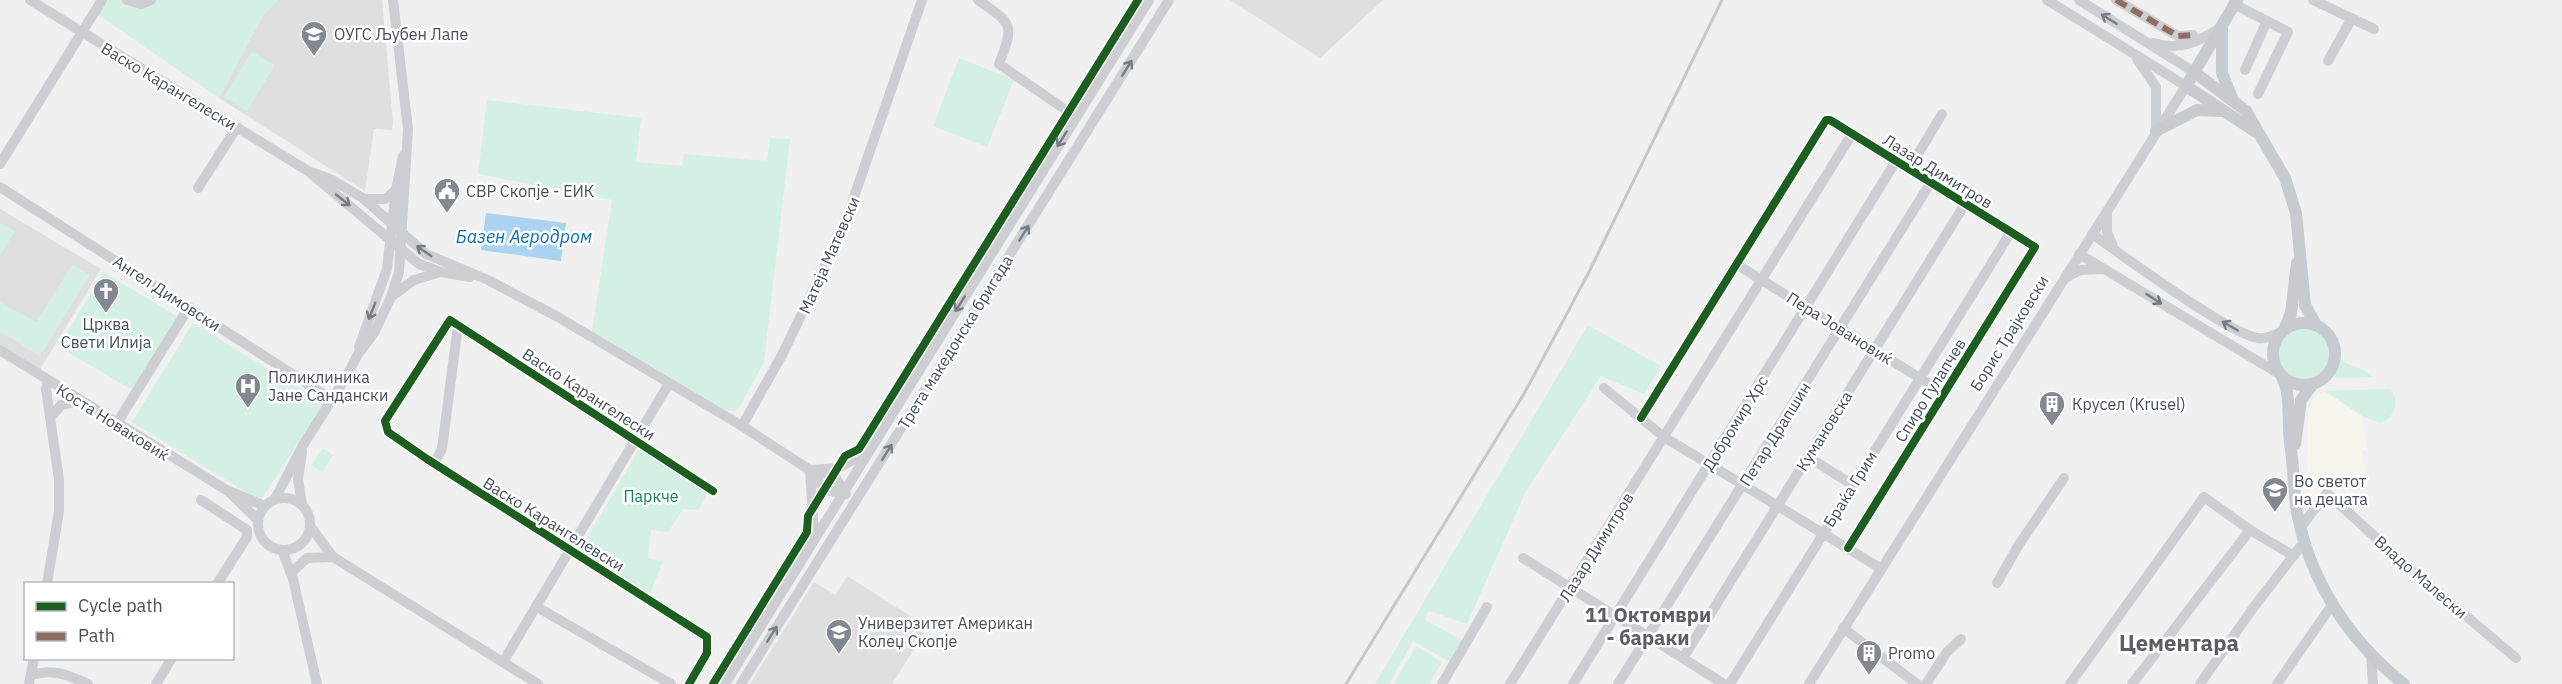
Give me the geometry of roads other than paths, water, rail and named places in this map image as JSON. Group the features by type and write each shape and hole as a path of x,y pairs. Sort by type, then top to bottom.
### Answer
{"main road":[{"name":"Борис Трајковски","path":"2186,86 2235,2"},
{"path":"2222,27 2222,73 2233,99"},
{"path":"2194,72 2233,99 2246,111 2256,132 2276,160 2292,197 2305,305 2316,325 2330,336 2336,352 2332,370 2313,384 2301,400 2293,455"},
{"path":"2186,86 2256,132"},
{"path":"2156,131 2197,110 2223,111"},
{"path":"2300,253 2291,313 2275,344 2273,355 2285,388 2295,494 2304,542 2332,605 2371,654 2404,684"},
{"path":"2284,330 2299,323 2316,325"},
{"path":"2281,375 2296,384 2313,384"}],"street":[{"name":"Васко Карангелески","path":"30,0 308,171 419,264 441,272 488,280"},
{"path":"0,164 102,0"},
{"path":"127,0 141,4 151,0"},
{"name":"Матеја Матевски","path":"742,426 782,355 844,226 922,0"},
{"path":"978,0 1006,20 1009,28 1008,42 999,64 1076,117"},
{"name":"Трета македонска бригада","path":"724,684 1149,0"},
{"name":"Трета македонска бригада","path":"741,684 1169,0"},
{"path":"2048,0 2186,86"},
{"path":"2079,0 2194,72"},
{"path":"2116,0 2178,36 2193,35"},
{"path":"2313,0 2374,29"},
{"path":"358,354 387,269 396,190 408,129 394,2"},
{"path":"2235,2 2288,32 2258,94"},
{"path":"2328,61 2352,18"},
{"path":"2245,70 2267,21"},
{"path":"2142,39 2166,47 2183,46 2201,40 2222,27"},
{"path":"2129,51 2156,87 2156,131"},
{"name":"Борис Трајковски","path":"1809,684 2062,279 2186,86"},
{"path":"1910,169 1942,114"},
{"name":"Лазар Димитров","path":"1736,264 1826,120 2035,247"},
{"path":"198,188 237,127"},
{"name":"Лазар Димитров","path":"1509,684 1852,134"},
{"path":"325,548 271,547 263,540 258,520 265,506 275,499 303,445 333,400 358,354 374,333 391,297 399,272 406,169 405,152"},
{"name":"Добромир Хрс","path":"1573,684 1896,161"},
{"name":"Васко Карангелески","path":"308,171 332,180 363,198 401,234 439,261 488,280 558,317 669,385 742,426"},
{"name":"Петар Драпшин","path":"1618,684 1931,182"},
{"name":"Ангел Димовски","path":"0,187 333,400"},
{"path":"363,198 385,200 396,190"},
{"name":"Кумановска","path":"1683,658 1965,204"},
{"path":"2108,209 2107,232 2114,249"},
{"name":"Браќа Грим","path":"1730,684 2012,232"},
{"path":"2092,234 2246,334 2265,338 2284,330"},
{"name":"Спиро Гулапчев","path":"1848,548 2035,247"},
{"path":"2079,254 2281,375"},
{"path":"1641,418 1736,264"},
{"name":"Пера Јовановиќ","path":"1736,264 1944,393"},
{"path":"2062,279 2080,270 2104,269"},
{"path":"391,297 414,280 441,272"},
{"path":"117,423 189,308"},
{"name":"Васко Карангелески","path":"454,323 713,491"},
{"path":"434,464 442,449 454,323"},
{"name":"Васко Карангелевски","path":"454,323 385,421 388,432 434,464 707,636 707,653 689,684"},
{"name":"Коста Новаковиќ","path":"0,350 79,401 228,491 265,506"},
{"path":"46,582 59,511 59,480 46,389 48,381"},
{"name":"Васко Карангелевски","path":"572,551 669,385"},
{"path":"1604,388 1664,437 1880,568"},
{"path":"51,417 61,405 79,401"},
{"path":"742,426 810,470 825,490 844,493 856,501"},
{"path":"303,445 298,479 302,505 308,514 310,526 333,557 538,684"},
{"path":"810,470 838,468 866,453"},
{"path":"1808,457 1853,484"},
{"path":"810,470 814,507 813,539"},
{"path":"1997,583 2018,546 2064,478"},
{"name":"Коста Новаковиќ","path":"228,491 258,520"},
{"name":"Владо Малески","path":"2301,527 2328,493 2409,567 2516,658"},
{"path":"2075,682 2204,497 2250,530 2294,556"},
{"path":"275,499 292,499 302,505"},
{"path":"201,500 247,530 247,537 218,582"},
{"path":"291,548 307,536 310,526"},
{"path":"2132,684 2250,530"},
{"path":"2200,684 2253,608 2304,542"},
{"path":"291,548 293,575 317,684"},
{"path":"503,662 572,551"},
{"path":"293,575 307,558 333,557"},
{"path":"1523,558 1569,589 1724,684"},
{"path":"2277,684 2332,605"},
{"path":"537,607 671,684"},
{"path":"1442,684 1487,607"},
{"path":"1843,628 1917,684"},
{"path":"1926,684 1947,652 1961,639"},
{"path":"2371,654 2373,684"},
{"path":"30,679 34,660"},
{"path":"156,684 171,660"},
{"path":"30,679 45,671 58,672 88,684"}],"water":[{"name":"Базен Аеродром","path":"486,213 566,223 561,261 481,250"}],"railway":[{"path":"1346,684 1525,392 1588,274 1722,0"}],"place":[{"name":"ОУГС Љубен Лапе","path":"314,57"},
{"name":"СВР Скопје - ЕИК","path":"447,214"},
{"name":"Црква Свети Илија","path":"106,314"},
{"name":"Поликлиника Јане Сандански","path":"248,409"},
{"name":"Крусел (Krusel)","path":"2052,427"},
{"name":"Во светот на децата","path":"2275,513"},
{"name":"Универзитет Американ Колеџ Скопје","path":"839,655"},
{"name":"Promo","path":"1869,676"}],"district":[{"name":"11 Октомври - бараки","path":"1648,626"},
{"name":"Цементара","path":"2179,643"}],"park label":[{"name":"Паркче","path":"651,496"}]}
